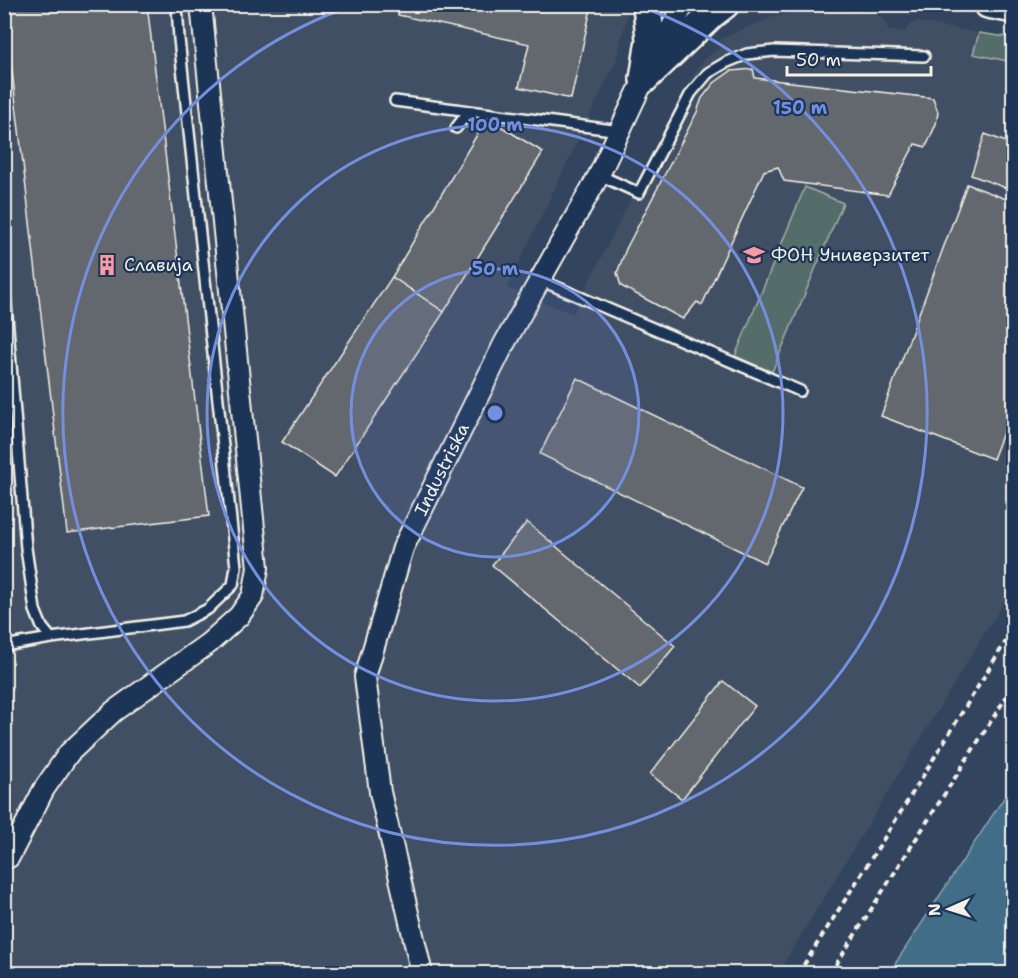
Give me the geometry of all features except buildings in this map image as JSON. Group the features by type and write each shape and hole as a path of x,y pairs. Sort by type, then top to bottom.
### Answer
{"street":[{"path":"9,856 44,789 69,753 114,711 209,643 239,616 253,596 258,568 201,4"},
{"path":"644,79 650,40 647,4"},
{"name":"Industriska","path":"422,974 380,792 365,677 403,548 504,344 598,175 644,79 684,4"},
{"path":"644,79 725,4"},
{"path":"988,4 1014,9"}],"lane":[{"path":"4,646 184,621 208,609 233,585 236,567 177,4"},
{"path":"598,175 639,193 697,84 713,69 738,57 774,51 924,56"},
{"path":"395,100 620,131"},
{"path":"456,128 469,111"},
{"path":"4,279 26,548 35,610 42,627 51,638"},
{"path":"540,280 800,392"}],"path":[{"path":"798,974 1014,628"},
{"path":"830,974 1014,685"}],"shaded area":[{"path":"5,5 626,5 628,12 617,59 507,288 573,314 692,77 705,58 721,47 720,39 772,17 807,8 823,9 875,14 884,19 888,30 904,32 911,24 918,22 979,33 973,54 1013,62 1013,587 778,973 5,974"},
{"path":"1013,784 1013,973 889,973"}],"green space":[{"path":"979,33 1013,38 1013,62 973,54"},
{"path":"805,187 843,203 772,372 735,356"}],"place":[{"name":"ФОН Универзитет","path":"754,255"},
{"name":"Славија","path":"107,265"}]}
